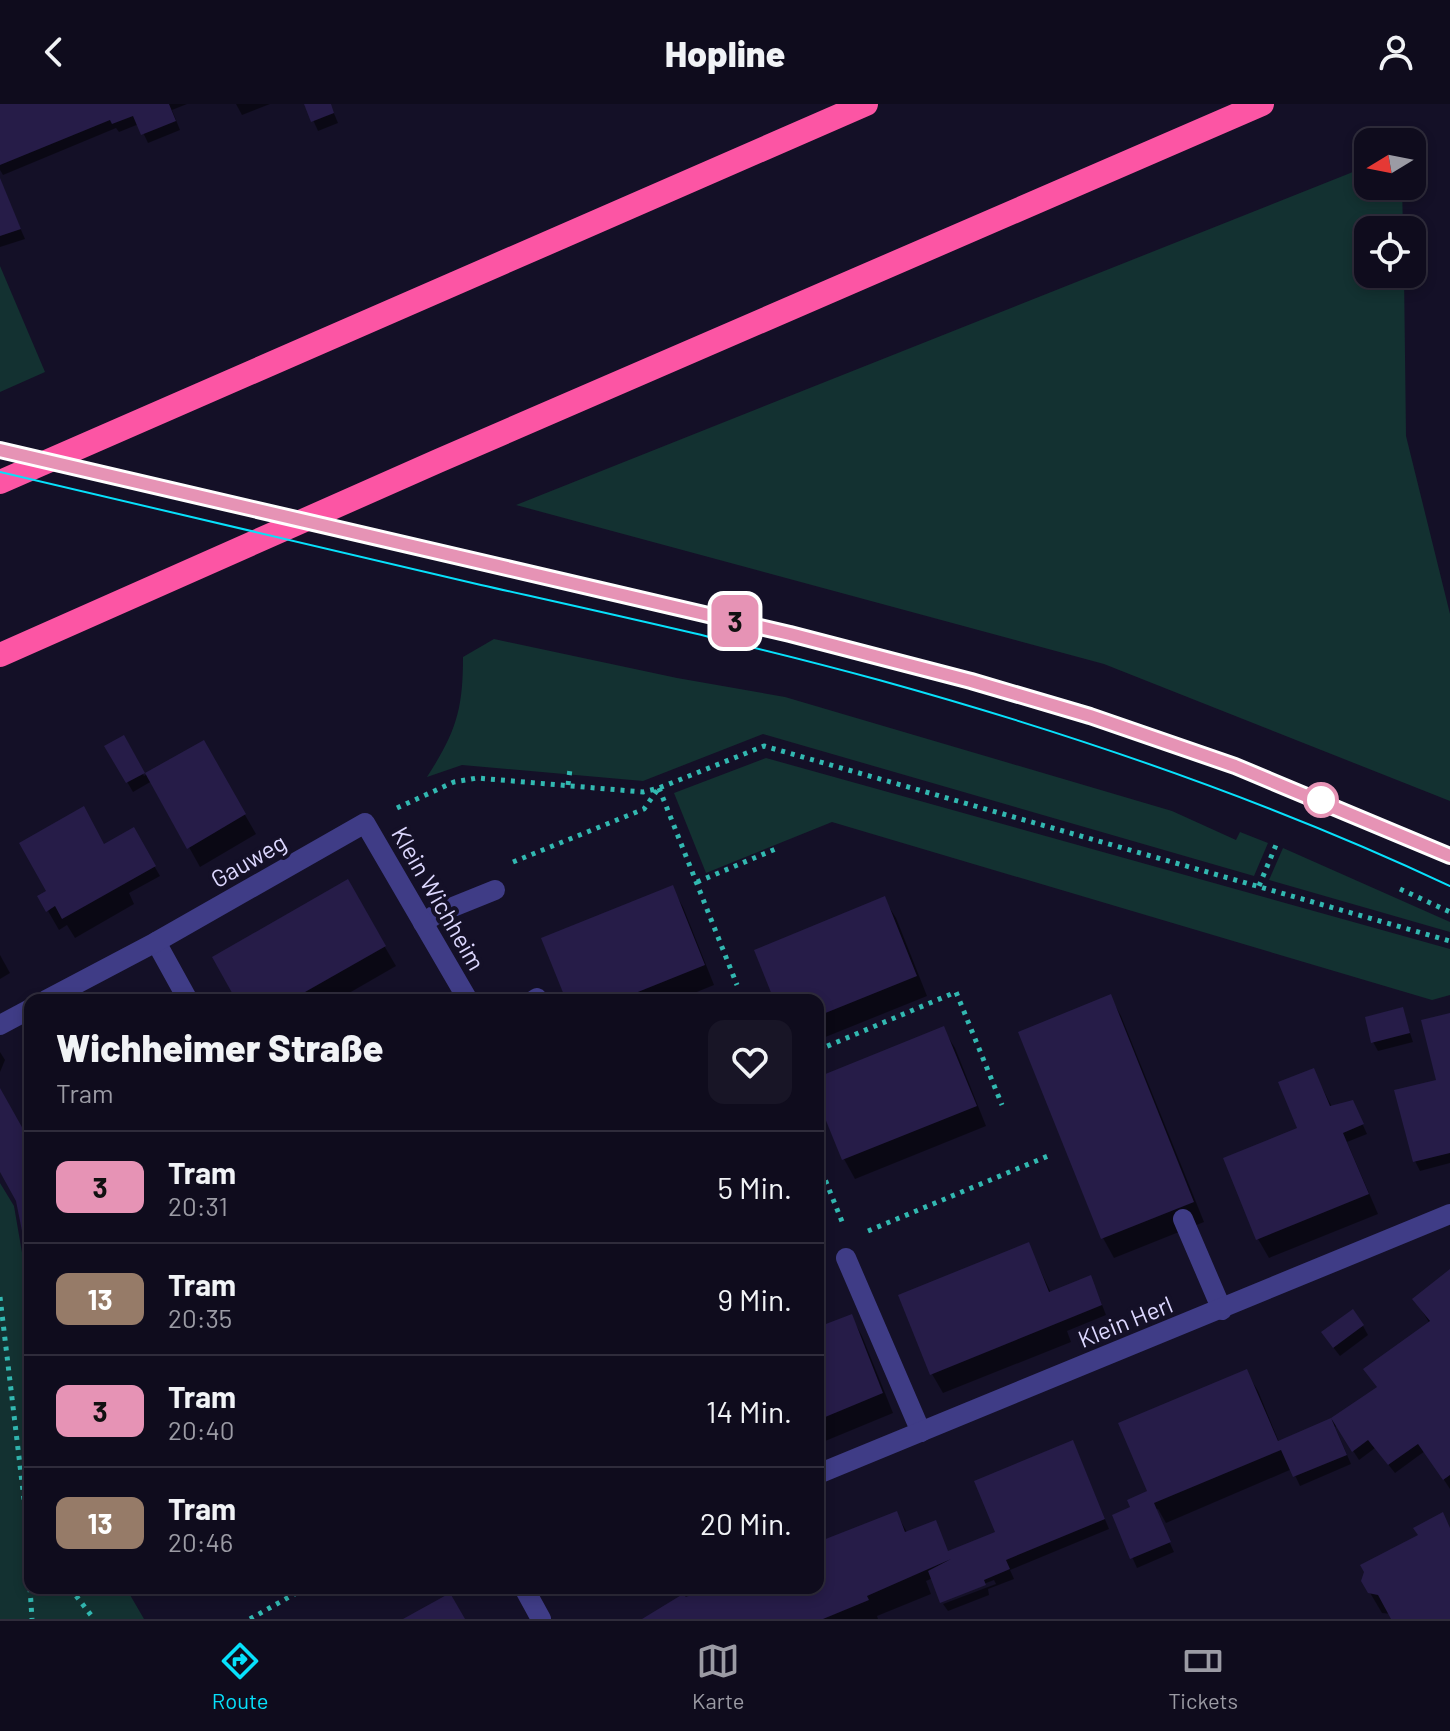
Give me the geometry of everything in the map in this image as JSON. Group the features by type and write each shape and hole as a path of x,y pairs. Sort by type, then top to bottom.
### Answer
{"highway":[{"path":"0,482 866,104"},
{"path":"0,655 438,461 1262,104"}],"street":[{"name":"Klein Wichheim","path":"365,823 464,994"},
{"name":"Gauweg","path":"57,994 156,942 365,823"},
{"path":"423,923 438,913 495,890"},
{"path":"156,942 185,994"},
{"path":"0,1025 24,1012"},
{"name":"Klein Herl","path":"824,1472 1450,1214"},
{"path":"1183,1219 1222,1310"},
{"path":"846,1258 921,1432"},
{"path":"532,1594 541,1619"}],"path":[{"path":"365,823 454,782 477,778 643,792 764,746 1450,941"},
{"path":"568,785 570,769"},
{"path":"659,788 737,985"},
{"path":"495,890 496,869 644,809 659,788"},
{"path":"1259,886 1276,845"},
{"path":"697,882 778,848"},
{"path":"1400,889 1450,912"},
{"path":"824,1047 956,992 1002,1105"},
{"path":"863,1233 1048,1156"},
{"path":"824,1177 844,1226"},
{"path":"0,1297 24,1494"},
{"path":"30,1594 32,1619"},
{"path":"75,1594 94,1619"},
{"path":"250,1619 294,1594"}],"green space":[{"path":"1354,172 1354,200 1402,200 1403,216 1354,216 1354,288 1404,288 1406,436 1450,614 1450,801 1104,664 516,505"},
{"path":"0,266 45,372 0,392"},
{"path":"494,639 677,678 785,697 1172,811 1236,840 1240,832 1268,843 1254,876 763,734 643,781 462,765 427,777 445,747 456,720 463,657"},
{"path":"766,758 1450,949 1450,995 1432,1000 832,822 706,873 674,793"},
{"path":"1283,848 1450,922 1450,932 1269,880"},
{"path":"0,1183 14,1206 24,1264 24,1594 129,1594 144,1619 0,1619"}],"building":[{"path":"0,104 169,104 176,121 141,135 133,116 112,124 110,120 0,165"},
{"path":"304,104 331,104 334,113 311,122"},
{"path":"0,178 21,229 0,236"},
{"path":"124,735 145,773 126,783 104,746"},
{"path":"204,740 246,814 187,849 145,773"},
{"path":"84,806 104,844 134,827 156,866 62,919 55,906 46,912 37,896 46,891 19,843"},
{"path":"348,879 386,946 302,994 233,994 212,957"},
{"path":"673,885 705,965 633,994 564,994 541,938"},
{"path":"885,896 917,976 824,1014 824,994 772,994 754,950"},
{"path":"1111,994 1194,1202 1101,1239 1018,1032"},
{"path":"1403,1007 1410,1033 1371,1043 1365,1017"},
{"path":"1450,1013 1450,1153 1413,1162 1394,1090 1436,1080 1421,1020"},
{"path":"944,1026 977,1106 842,1160 824,1116 824,1075"},
{"path":"1314,1068 1330,1106 1353,1100 1364,1124 1343,1133 1369,1194 1256,1240 1223,1158 1297,1128 1278,1082"},
{"path":"0,1088 24,1128 24,1241 16,1201 0,1172"},
{"path":"1029,1242 1049,1292 1091,1275 1102,1305 930,1375 898,1295"},
{"path":"1450,1269 1450,1475 1443,1480 1418,1444 1388,1465 1368,1440 1352,1452 1331,1418 1377,1387 1363,1369 1430,1321 1412,1299"},
{"path":"1353,1309 1364,1325 1333,1348 1321,1332"},
{"path":"852,1314 883,1393 824,1418 824,1325"},
{"path":"1247,1369 1278,1441 1331,1418 1347,1455 1293,1477 1281,1450 1154,1503 1171,1542 1130,1559 1112,1515 1130,1507 1127,1500 1147,1491 1118,1423"},
{"path":"1073,1440 1105,1519 1006,1560 1010,1569 984,1580 986,1585 940,1603 928,1571 951,1559 823,1619 642,1619 683,1594 686,1597 693,1594 824,1594 824,1540 897,1511 905,1532 936,1520 948,1551 995,1532 974,1481"},
{"path":"1443,1512 1450,1528 1450,1619 1391,1619 1378,1595 1368,1593 1361,1581 1364,1572 1360,1565 1418,1535 1413,1528"},
{"path":"451,1594 465,1619 403,1619"}],"tram line":[{"path":"0,450 790,634 971,681 1061,707 1235,766 1450,856"},
{"name":"3","path":"0,450 790,634 971,681 1090,716 1235,766 1450,856"},
{"path":"0,472 731,642 952,701 1097,746 1240,797 1450,886"}]}
